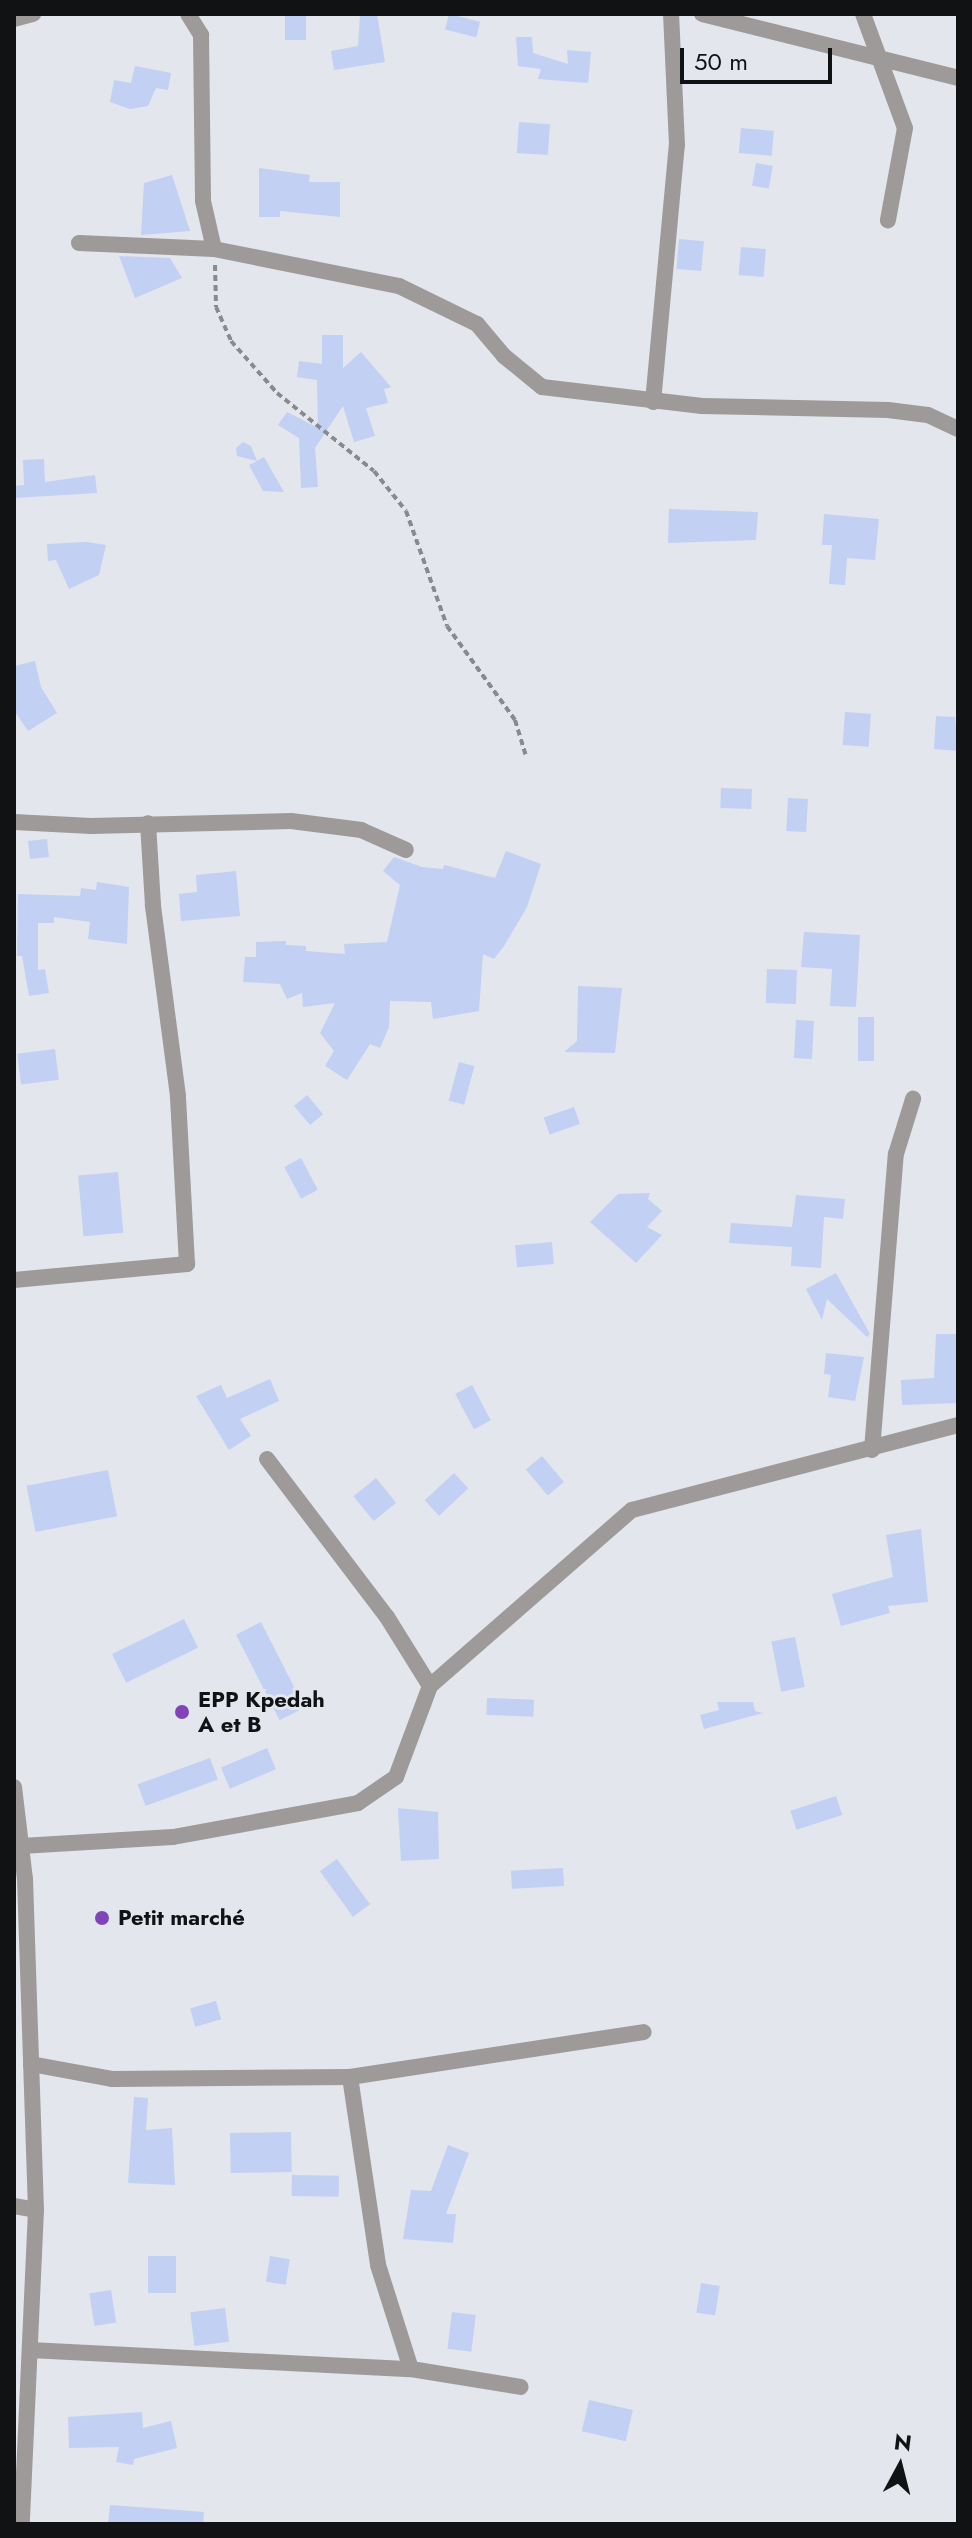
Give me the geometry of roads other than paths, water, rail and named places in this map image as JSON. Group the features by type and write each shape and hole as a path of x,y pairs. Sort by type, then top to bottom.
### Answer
{"street":[{"path":"14,19 33,14"},
{"path":"188,14 201,35 203,201 214,249"},
{"path":"653,402 677,145 671,14"},
{"path":"702,14 958,78"},
{"path":"863,14 877,57 893,85 905,128 888,220"},
{"path":"79,243 214,249 399,286 477,324 504,356 542,387 653,402 888,410 928,415 958,429"},
{"path":"14,822 291,821 361,830 406,850"},
{"path":"14,1280 187,1264 178,1096 148,823"},
{"path":"872,1450 896,1154 913,1099"},
{"path":"21,1846 173,1837 358,1803 396,1777 430,1686 632,1510 872,1450 958,1425"},
{"path":"267,1459 387,1617 430,1686"},
{"path":"14,1787 21,1846 36,2210 30,2350 21,2425 22,2524"},
{"path":"31,2064 112,2079 350,2077 644,2032"},
{"path":"350,2077 378,2265 411,2369"},
{"path":"14,2206 36,2210"},
{"path":"30,2350 411,2369 521,2387"}],"place":[{"name":"EPP Kpedah A et B","path":"182,1712"},
{"name":"Petit marché","path":"102,1918"}]}
